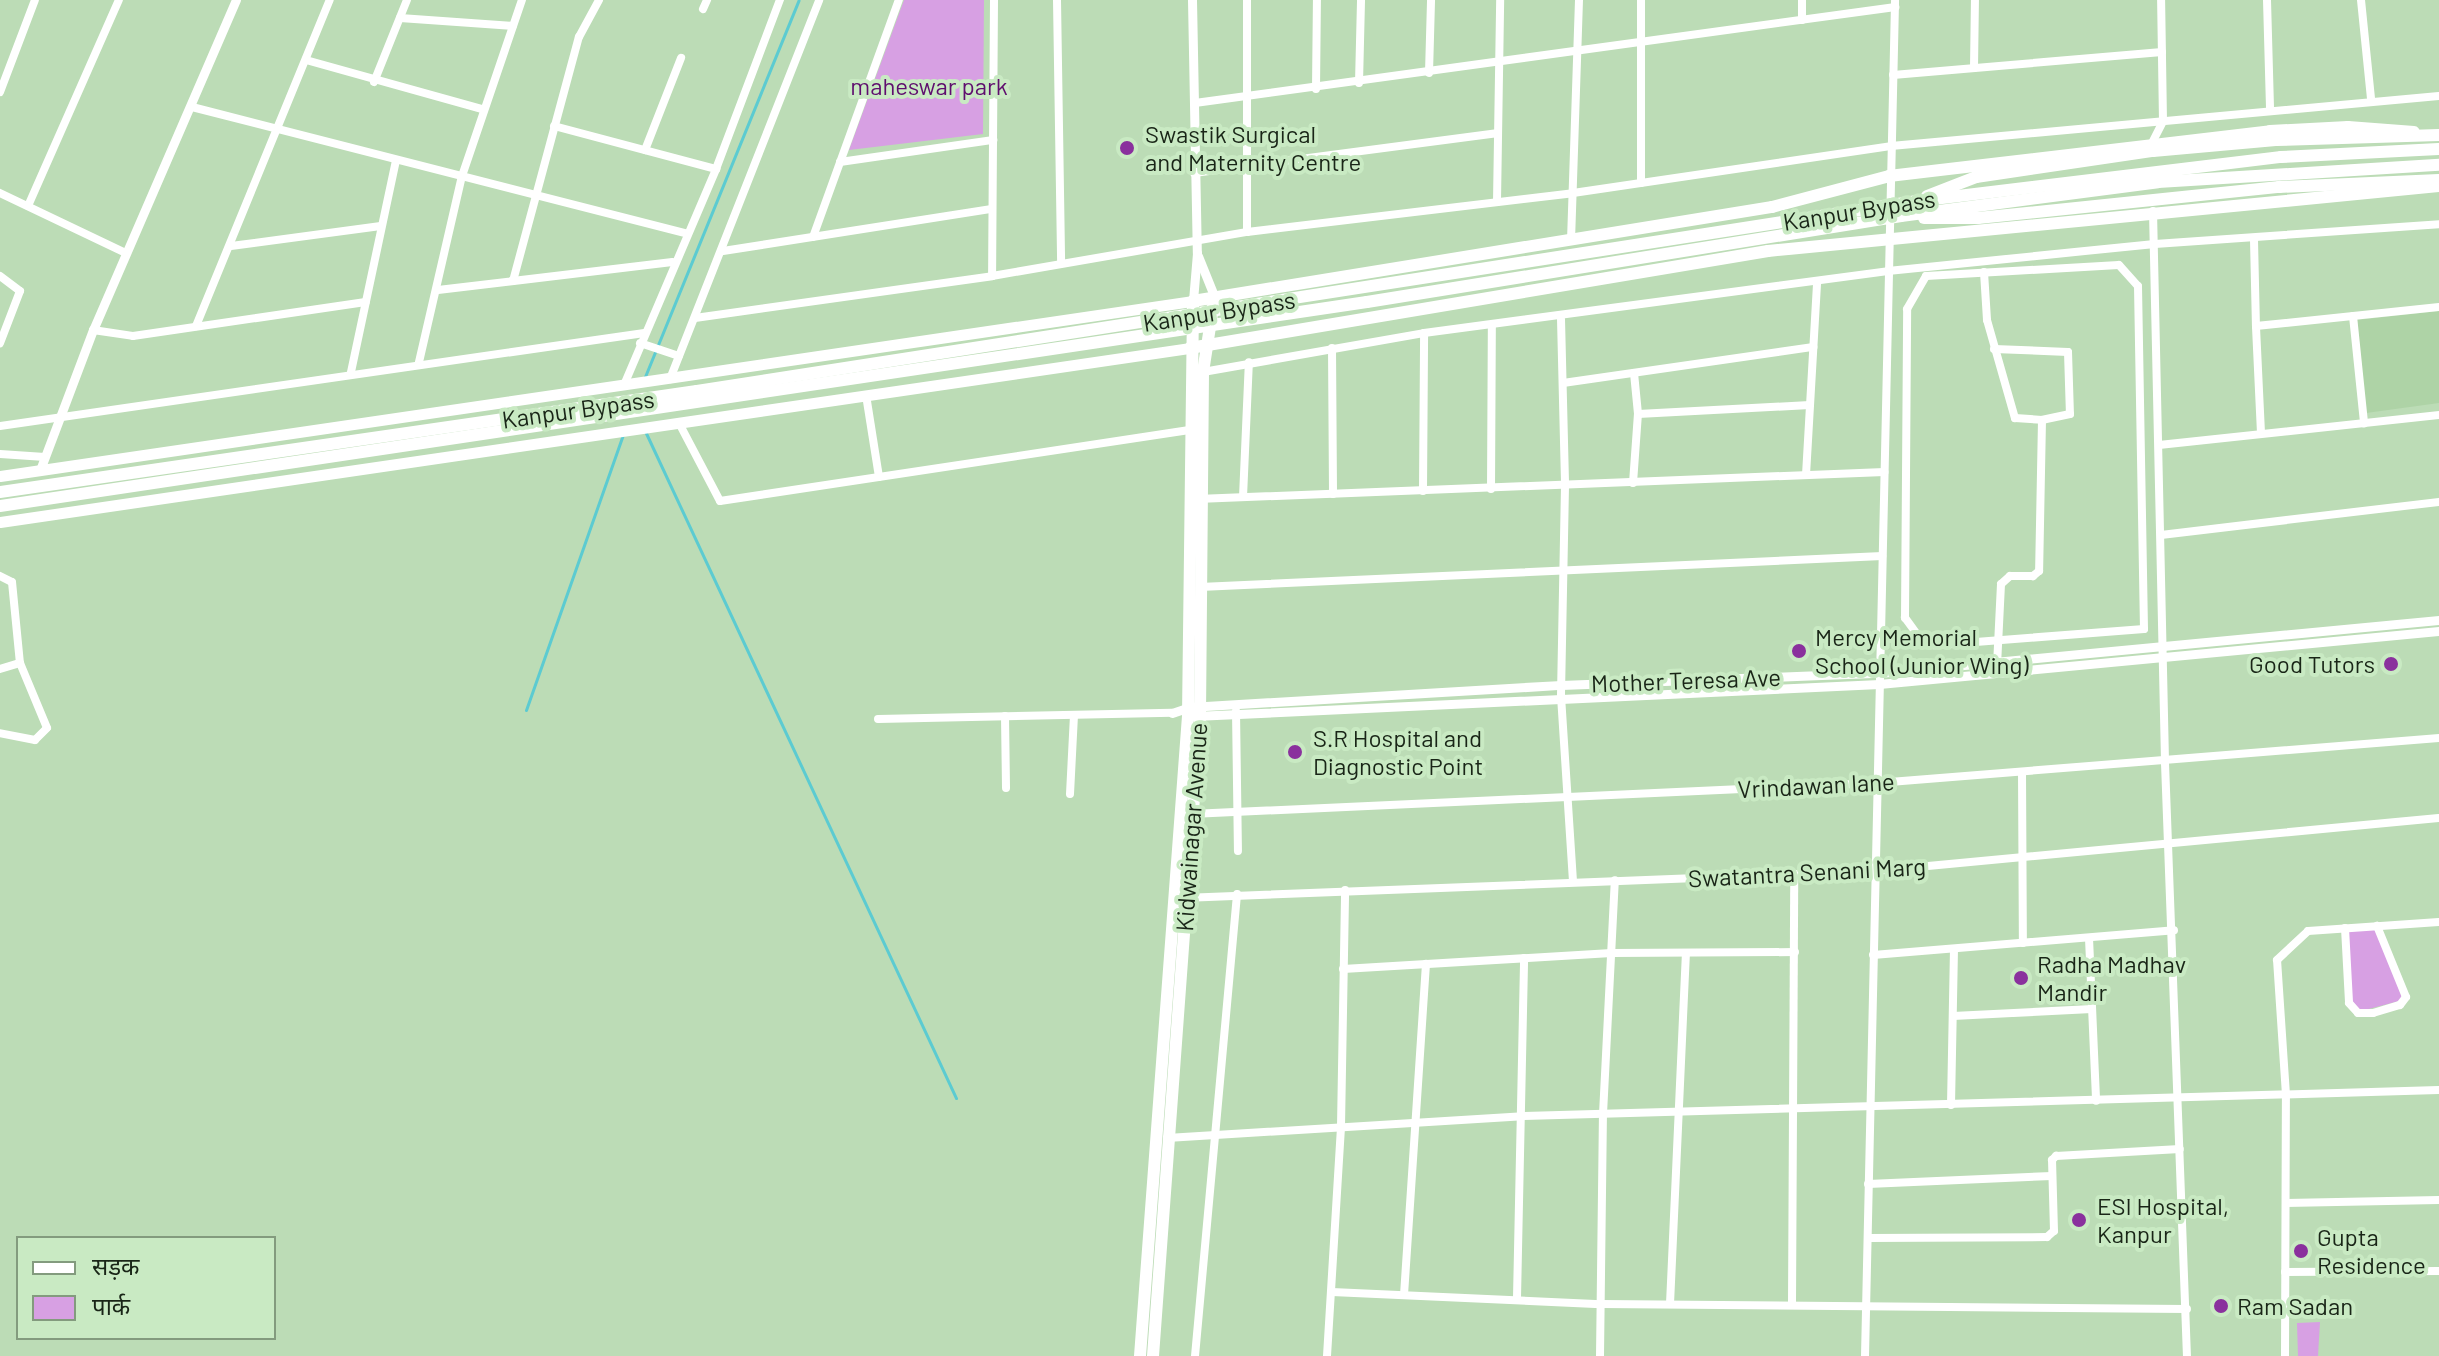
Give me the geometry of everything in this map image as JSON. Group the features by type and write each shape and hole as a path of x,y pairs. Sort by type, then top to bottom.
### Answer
{"main road":[{"path":"0,476 664,382 1215,298 1772,207 1889,176 2153,141 2348,127 2439,135"},
{"path":"1917,201 1950,185 2010,171 2276,140 2439,135"},
{"name":"Kanpur Bypass","path":"0,492 697,391 1917,201 2266,158 2439,149"},
{"name":"Kanpur Bypass","path":"0,506 1367,302 1901,216 2158,182 2439,165"},
{"path":"1901,216 1978,218 2279,187 2439,180"},
{"path":"0,522 1190,348 1768,251 1888,243 2153,211 2439,186"},
{"name":"Kidwainagar Avenue","path":"1140,1356 1154,1137 1179,899 1194,711 1194,499 1203,372 1215,298"},
{"name":"Kidwainagar Avenue","path":"1153,1356 1169,1138 1179,899 1191,814 1200,587 1188,430 1193,301"}],"street":[{"path":"0,92 35,0"},
{"path":"28,206 119,0"},
{"path":"40,470 93,330 236,0"},
{"path":"196,326 330,0"},
{"path":"374,82 407,0"},
{"path":"419,362 462,176 482,109 522,0"},
{"path":"513,281 579,37 599,0"},
{"path":"629,386 640,343 672,262 716,169 780,0"},
{"path":"664,382 723,251 819,0"},
{"path":"813,237 899,0"},
{"path":"992,276 994,0"},
{"path":"1057,0 1061,263"},
{"path":"1192,0 1197,248 1193,301"},
{"path":"1247,0 1243,164 1247,232"},
{"path":"1316,89 1317,0"},
{"path":"1359,83 1361,0"},
{"path":"1429,73 1431,0"},
{"path":"1497,202 1496,64 1500,0"},
{"path":"1571,241 1579,0"},
{"path":"1641,0 1641,183"},
{"path":"1802,0 1802,20"},
{"path":"1974,68 1975,0"},
{"path":"2153,141 2163,121 2161,0"},
{"path":"2270,110 2267,0 2275,0"},
{"path":"2361,0 2371,99"},
{"path":"1195,103 1577,53 1895,3 1865,1356"},
{"path":"400,18 513,26"},
{"path":"1893,75 2162,52"},
{"path":"645,150 681,58"},
{"path":"306,60 374,82 482,109"},
{"path":"0,63 10,66"},
{"path":"695,318 992,276 1061,263 1197,248 1247,232 1573,193 1891,146 2371,99 2439,96"},
{"path":"192,107 534,197 685,233"},
{"path":"554,126 716,169"},
{"path":"1194,173 1243,164 1496,133"},
{"path":"840,162 993,140"},
{"path":"351,372 396,161"},
{"path":"0,193 126,253"},
{"path":"723,251 992,209"},
{"path":"2153,211 2165,763 2174,930 2187,1356"},
{"path":"1203,372 1424,333 1561,319 1888,271 2155,244 2254,240 2439,224"},
{"path":"231,246 381,226"},
{"path":"2254,240 2261,433"},
{"path":"1197,248 1215,298"},
{"path":"438,290 672,262"},
{"path":"2119,265 2138,286 2144,629 1934,645 1922,641 1905,618 1907,309 1926,276 1984,272 2119,265"},
{"path":"1984,272 1994,349 2015,418 2042,420 2070,414 2068,352 1994,349"},
{"path":"0,276 20,291 0,343"},
{"path":"1806,475 1817,282"},
{"path":"93,330 133,336 366,302"},
{"path":"2256,326 2439,307"},
{"path":"2353,316 2364,423"},
{"path":"1561,319 1565,486 1561,691 1573,882"},
{"path":"1491,489 1492,325"},
{"path":"0,426 419,362 644,333"},
{"path":"1423,491 1424,333"},
{"path":"640,343 674,355"},
{"path":"1563,383 1813,347"},
{"path":"1332,348 1333,494"},
{"path":"1243,497 1249,362"},
{"path":"1633,483 1638,414 1634,373"},
{"path":"866,395 879,477"},
{"path":"1638,414 1810,405"},
{"path":"2159,445 2439,415"},
{"path":"1998,673 2002,581 2039,571 2042,420"},
{"path":"679,423 720,501 1188,430"},
{"path":"0,454 45,457"},
{"path":"1194,499 1884,472"},
{"path":"2161,535 2439,502"},
{"path":"1200,587 1882,556"},
{"path":"0,576 12,582 20,663 46,732 29,741 0,733"},
{"path":"878,719 1172,713 1561,691 1998,673 2439,620"},
{"path":"1879,678 1997,661 2439,631"},
{"path":"0,669 20,663"},
{"path":"1236,709 1238,851"},
{"path":"1070,794 1074,715"},
{"path":"1005,716 1006,788"},
{"name":"Vrindawan lane","path":"1191,814 1877,783 2165,763 2439,738"},
{"path":"2022,772 2023,943"},
{"name":"Swatantra Senani Marg","path":"1179,899 1237,894 1875,871 2439,818"},
{"path":"1792,1304 1796,1110 1794,875"},
{"path":"1600,1356 1603,1114 1615,880"},
{"path":"1327,1356 1341,1126 1345,890"},
{"path":"1195,1356 1237,894"},
{"path":"2285,1356 2286,1095 2277,960 2308,931 2439,922"},
{"path":"2345,928 2349,1003 2358,1013 2373,1013 2400,1005 2406,997 2377,926"},
{"path":"1873,955 2174,930"},
{"path":"2089,938 2096,1101"},
{"path":"1951,1105 1954,949"},
{"path":"1343,969 1612,953 1795,952"},
{"path":"1670,1304 1675,1113 1686,953"},
{"path":"1517,1298 1524,958"},
{"path":"1404,1295 1426,964"},
{"path":"1953,1016 2092,1009"},
{"path":"1154,1137 1522,1116 2096,1101 2179,1094 2286,1095 2439,1090"},
{"path":"1868,1238 2047,1237 2054,1231 2052,1160 2062,1154 2180,1149"},
{"path":"1868,1184 2052,1176"},
{"path":"2286,1203 2439,1200"},
{"path":"2285,1272 2439,1271"},
{"path":"1332,1292 1601,1304 2187,1309"}],"shaded area":[{"path":"2439,311 2439,403 2366,413 2357,320"}],"green space":[{"name":"maheswar park","path":"904,0 984,0 983,134 849,150"},
{"path":"2376,927 2403,1000 2361,1011 2350,1002 2347,930"},
{"path":"2320,1322 2318,1356 2298,1356 2297,1323"}],"waterway":[{"path":"644,379 799,0"},
{"path":"645,431 956,1098"},
{"path":"526,710 623,435"}],"place":[{"name":"Swastik Surgical and Maternity Centre","path":"1127,148"},
{"name":"Mercy Memorial School (Junior Wing)","path":"1799,651"},
{"name":"Good Tutors","path":"2391,664"},
{"name":"S.R Hospital and Diagnostic Point","path":"1295,752"},
{"name":"Radha Madhav Mandir","path":"2021,978"},
{"name":"ESI Hospital, Kanpur","path":"2079,1220"},
{"name":"Gupta Residence","path":"2301,1251"},
{"name":"Ram Sadan","path":"2221,1306"}]}
